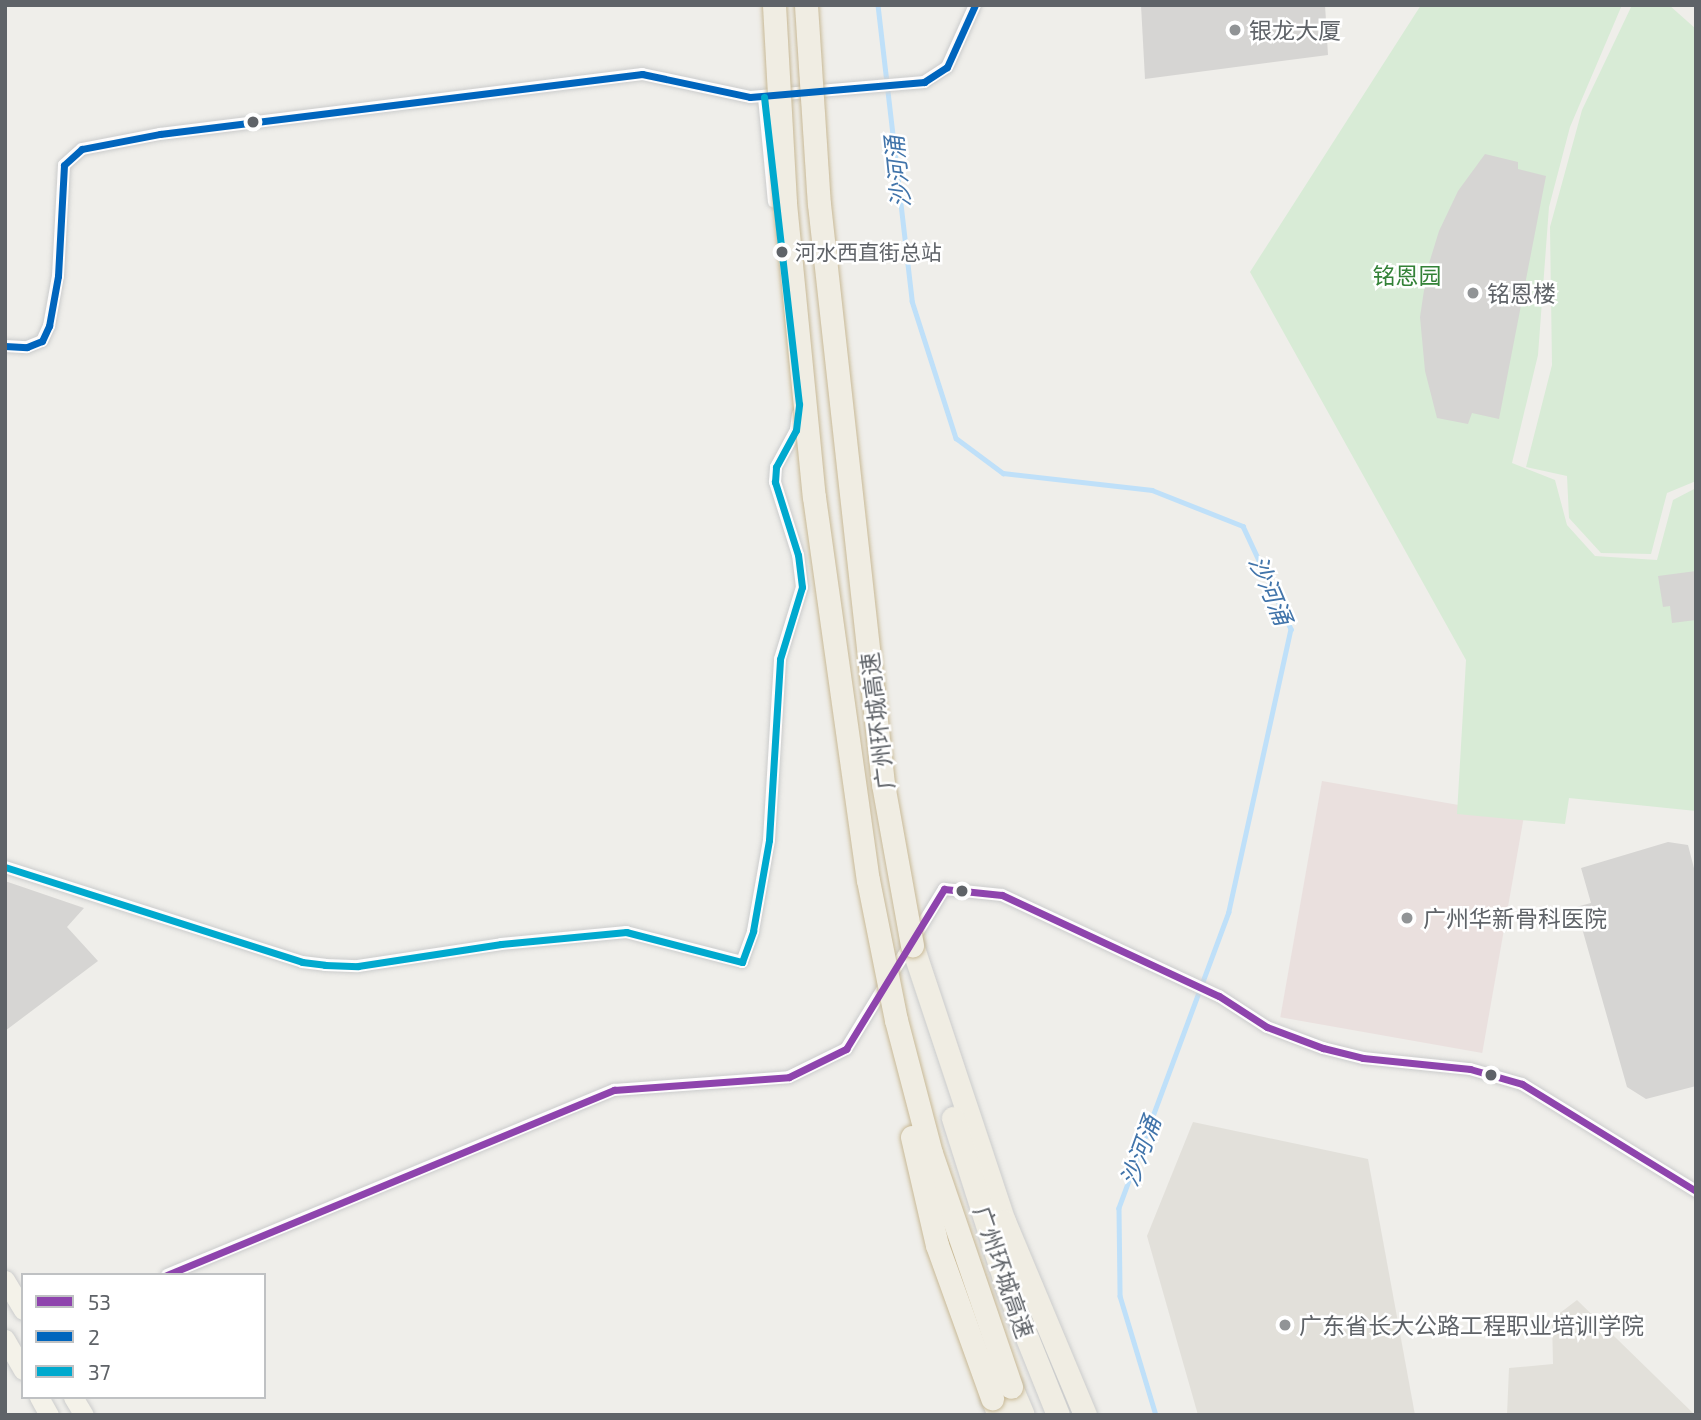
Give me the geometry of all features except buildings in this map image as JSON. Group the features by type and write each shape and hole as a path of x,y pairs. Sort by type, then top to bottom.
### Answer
{"highway":[{"name":"广州环城高速","path":"774,5 785,203 814,497 877,934 941,1187 1023,1415"},
{"name":"广州环城高速","path":"806,5 819,204 881,770 912,944 968,1167 1058,1415"},
{"path":"877,934 930,1220 999,1415"},
{"path":"912,944 1004,1221 1084,1415"}],"main road":[{"path":"5,1280 21,1307"},
{"path":"5,1339 21,1367"},
{"path":"39,1399 48,1415"},
{"path":"74,1399 83,1415"}],"street":[{"path":"5,346 27,347 42,341 49,326 58,276 63,177 69,158 90,147 122,139 642,74 764,97 924,82 947,67 975,5"},
{"path":"5,867 302,962 325,965 358,966 502,944 626,932 742,962 753,931 769,840 780,659 802,587 798,555 775,482 776,467 796,430 799,404 764,97"},
{"path":"171,1273 614,1090 789,1077 846,1049 944,889 1002,895 1175,979 1219,996 1267,1027 1323,1048 1493,1074 1544,1094 1696,1191"}],"shaded area":[{"name":"广州华新骨科医院","path":"1322,781 1524,817 1482,1053 1280,1017"},
{"name":"广东省长大公路工程职业培训学院","path":"1193,1122 1368,1159 1415,1415 1198,1415 1147,1236"},
{"path":"1577,1300 1695,1415 1507,1415 1509,1368 1553,1364 1552,1319"}],"green space":[{"name":"铭恩园","path":"1421,5 1622,5 1570,127 1549,207 1538,355 1512,463 1555,480 1567,525 1595,556 1657,560 1673,500 1696,488 1696,811 1569,798 1565,824 1457,814 1466,660 1250,272"},
{"path":"1632,5 1669,5 1696,29 1696,481 1667,493 1651,554 1601,553 1569,518 1567,476 1526,467 1552,365 1550,227 1582,110"}],"waterway":[{"name":"沙河涌","path":"878,5 912,301 956,438 1003,473 1152,490 1243,526 1291,629 1229,912 1119,1208 1120,1296 1156,1415"}],"transit line":[{"name":"2","path":"5,346 27,347 42,341 49,326 58,276 64,165 82,149 160,134 642,74 750,97 924,82 947,67 975,5"},
{"name":"37","path":"5,867 302,962 325,965 358,966 501,944 626,932 742,962 753,931 769,840 780,659 802,587 798,555 775,482 776,467 796,430 799,404 764,97"},
{"name":"53","path":"172,1273 614,1090 789,1077 846,1049 944,889 1002,895 1219,996 1267,1027 1323,1048 1363,1058 1470,1069 1522,1084 1696,1191"}],"place":[{"name":"银龙大厦","path":"1235,30"},
{"name":"河水西直街总站","path":"782,252"},
{"name":"铭恩楼","path":"1473,293"},
{"name":"广州华新骨科医院","path":"1407,918"},
{"name":"广东省长大公路工程职业培训学院","path":"1285,1325"}]}
